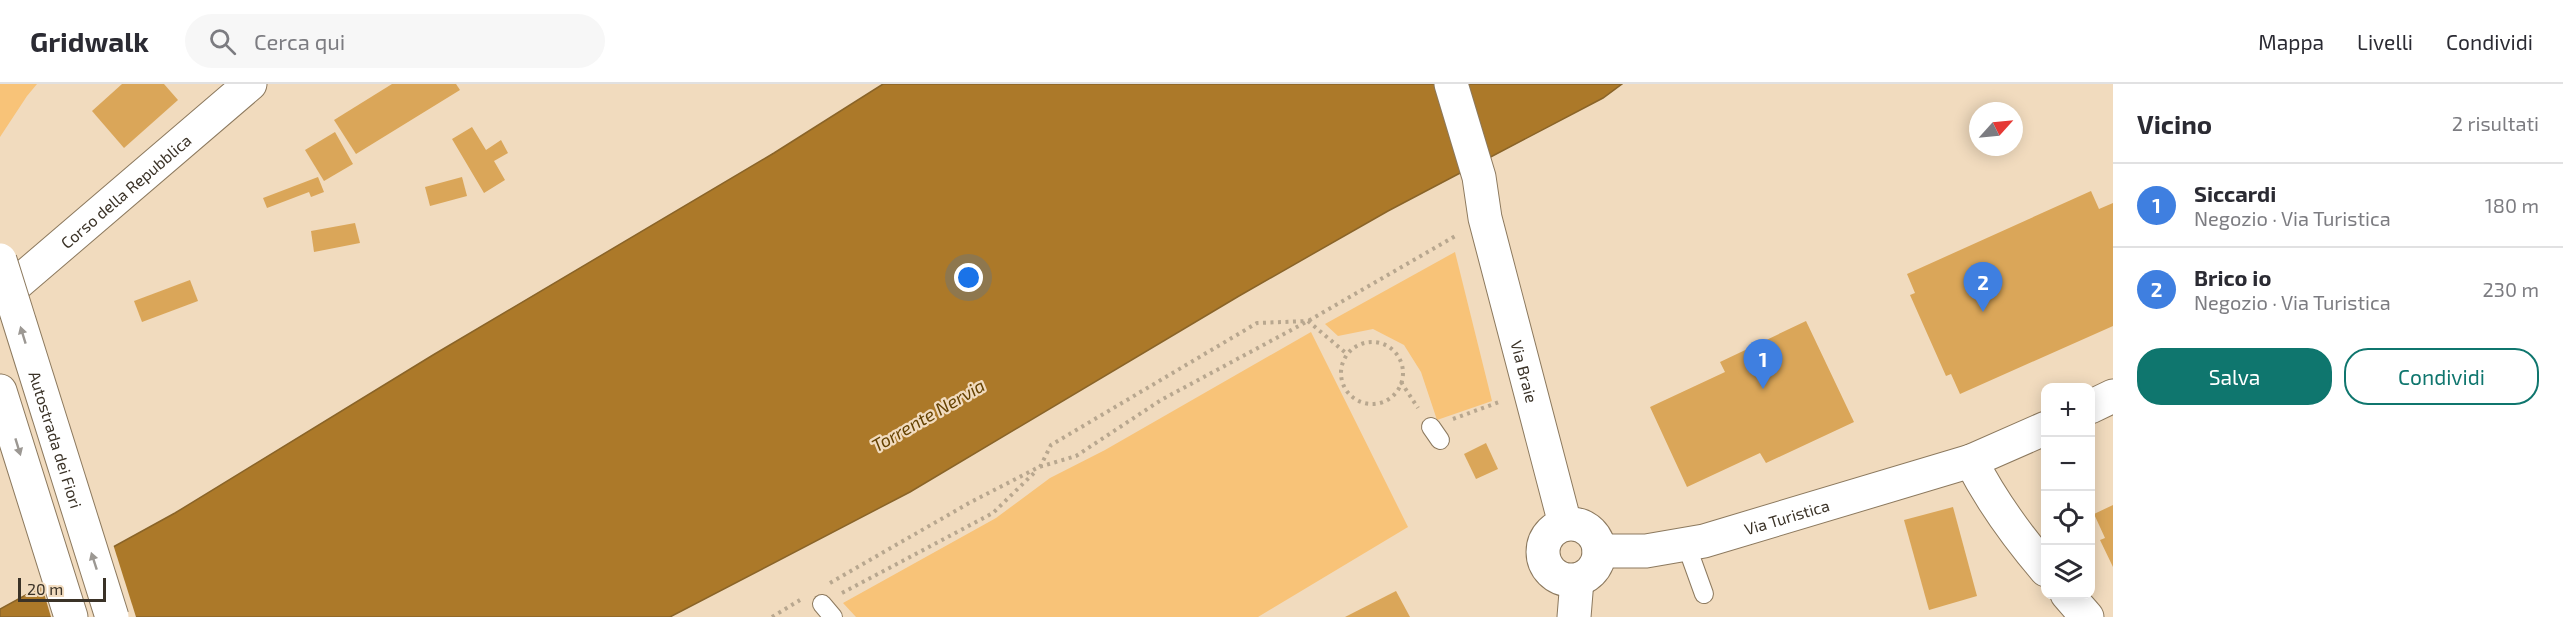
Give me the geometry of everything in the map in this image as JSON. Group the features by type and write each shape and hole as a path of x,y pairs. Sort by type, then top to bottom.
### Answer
{"main road":[{"name":"Corso della Repubblica","path":"0,298 250,84"},
{"path":"1434,84 1471,179"},
{"path":"1451,84 1471,179"},
{"name":"Via Braie","path":"1471,179 1474,224 1565,524"},
{"name":"Autostrada dei Fiori","path":"0,260 112,617"},
{"path":"0,391 71,617"},
{"path":"2095,405 2113,396"},
{"name":"Via Turistica","path":"1599,551 1646,551 1686,544 1883,489 1971,461 2041,430"},
{"path":"1971,461 1984,488 2041,564"},
{"path":"1565,524 1584,526 1597,541 1599,551 1594,569 1577,580 1558,578 1551,573 1542,557 1542,548 1550,532 1565,524"},
{"path":"1574,617 1577,580"},
{"path":"2071,599 2087,617"}],"lane":[{"path":"1686,544 1704,594"}],"path":[{"path":"822,601 969,503 1039,467 1076,456 1161,400 1308,321 1474,224"},
{"path":"772,617 822,601 993,513 1039,467 1051,445 1257,323 1308,321 1347,354"},
{"path":"1372,342 1390,348 1401,363 1401,382 1396,392 1388,399 1378,403 1358,400 1343,385 1342,363 1354,347 1372,342"},
{"path":"1401,382 1435,434 1485,408"}],"shaded area":[{"path":"0,84 37,84 0,137"},
{"path":"1455,252 1492,401 1437,420 1421,372 1404,345 1373,329 1338,336 1325,324"},
{"path":"1311,332 1408,527 1258,617 856,617 843,603 996,518 1050,478 1105,450"}],"water":[{"name":"Torrente Nervia","path":"883,84 1622,84 1603,98 1388,211 1239,296 910,492 670,617 0,617 0,609 175,513 433,355 774,153"}],"pier":[{"path":"113,544 136,617 51,617 41,583"}],"building":[{"path":"122,84 164,84 178,100 124,148 92,111"},
{"path":"392,84 456,84 460,90 356,154 334,120"},
{"path":"472,127 486,150 501,140 508,153 494,161 505,180 484,193 452,139"},
{"path":"335,132 353,164 324,181 305,150"},
{"path":"318,177 324,192 311,197 309,192 267,208 263,198"},
{"path":"462,177 467,196 430,206 425,187"},
{"path":"2091,191 2099,209 2113,203 2113,326 1960,394 1951,374 1946,376 1910,295 1915,293 1907,274"},
{"path":"355,223 360,243 314,252 311,231"},
{"path":"190,280 198,301 142,322 134,301"},
{"path":"1806,321 1854,422 1766,463 1760,453 1687,487 1650,407 1725,372 1720,362"},
{"path":"1486,443 1498,469 1476,479 1464,454"},
{"path":"2113,505 2113,567 2100,540 2105,538 2095,514"},
{"path":"1953,507 1977,596 1929,610 1904,520"},
{"path":"1396,591 1410,617 1345,617"}],"place":[{"name":"Brico io","path":"1983,312"},
{"name":"Siccardi","path":"1763,389"}]}
